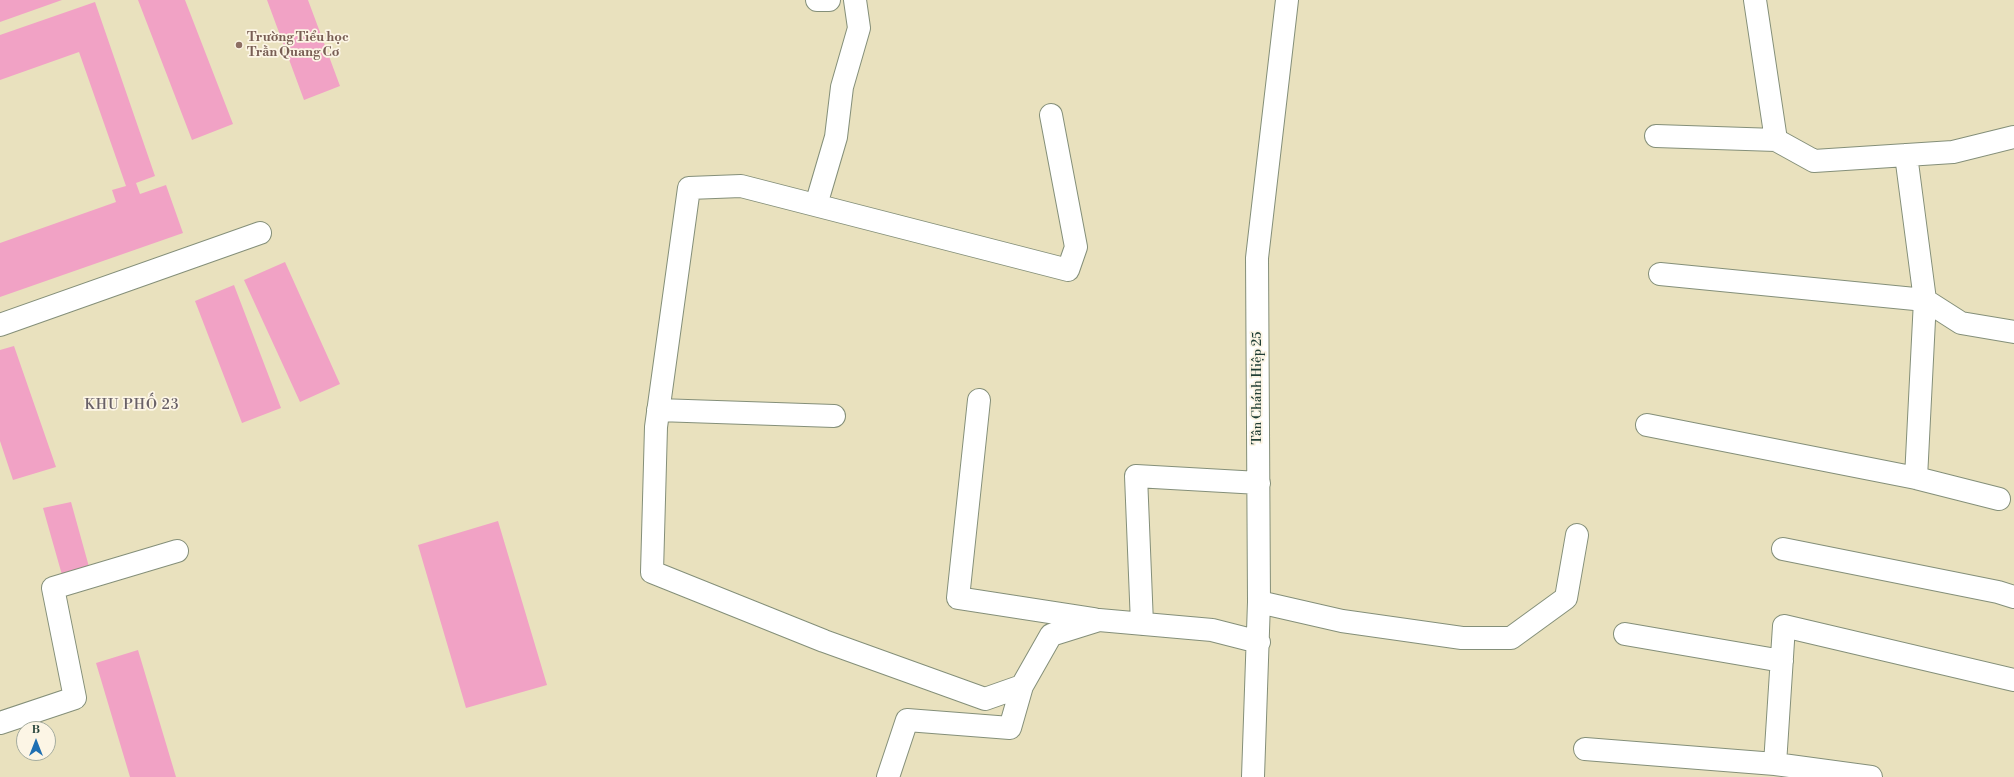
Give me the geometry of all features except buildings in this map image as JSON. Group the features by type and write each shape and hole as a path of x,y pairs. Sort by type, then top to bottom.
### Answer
{"street":[{"path":"817,0 830,0"},
{"path":"816,205 836,137 842,87 859,28 855,0"},
{"name":"Tân Chánh Hiệp 25","path":"1253,777 1259,602 1257,258 1286,0"},
{"path":"1755,0 1776,140"},
{"path":"1022,686 985,699 824,641 652,572 656,427 689,188 741,186 1068,270 1076,247 1051,115"},
{"path":"1656,136 1776,140 1814,161 1953,152 2014,137"},
{"path":"1906,155 1925,300 1916,478"},
{"path":"0,325 260,233"},
{"path":"1660,274 1925,300 1961,323 2014,332"},
{"path":"979,400 958,598 1099,620 1212,630 1258,642"},
{"path":"658,410 834,416"},
{"path":"1647,425 1916,478 1999,499"},
{"path":"1142,624 1136,476 1258,483"},
{"path":"1259,602 1342,621 1462,638 1511,638 1566,598 1577,535"},
{"path":"1783,549 1998,592 2014,598"},
{"path":"0,723 75,698 53,588 177,552"},
{"path":"888,777 907,720 1010,728 1022,686 1051,635 1099,620"},
{"path":"1775,764 1784,626 2014,680"},
{"path":"1625,634 1782,661"},
{"path":"1585,749 1775,764 1871,777"}],"place":[{"name":"Trường Tiểu học Trần Quang Cơ","path":"239,45"}],"district":[{"name":"KHU PHỐ 23","path":"132,406"}]}
